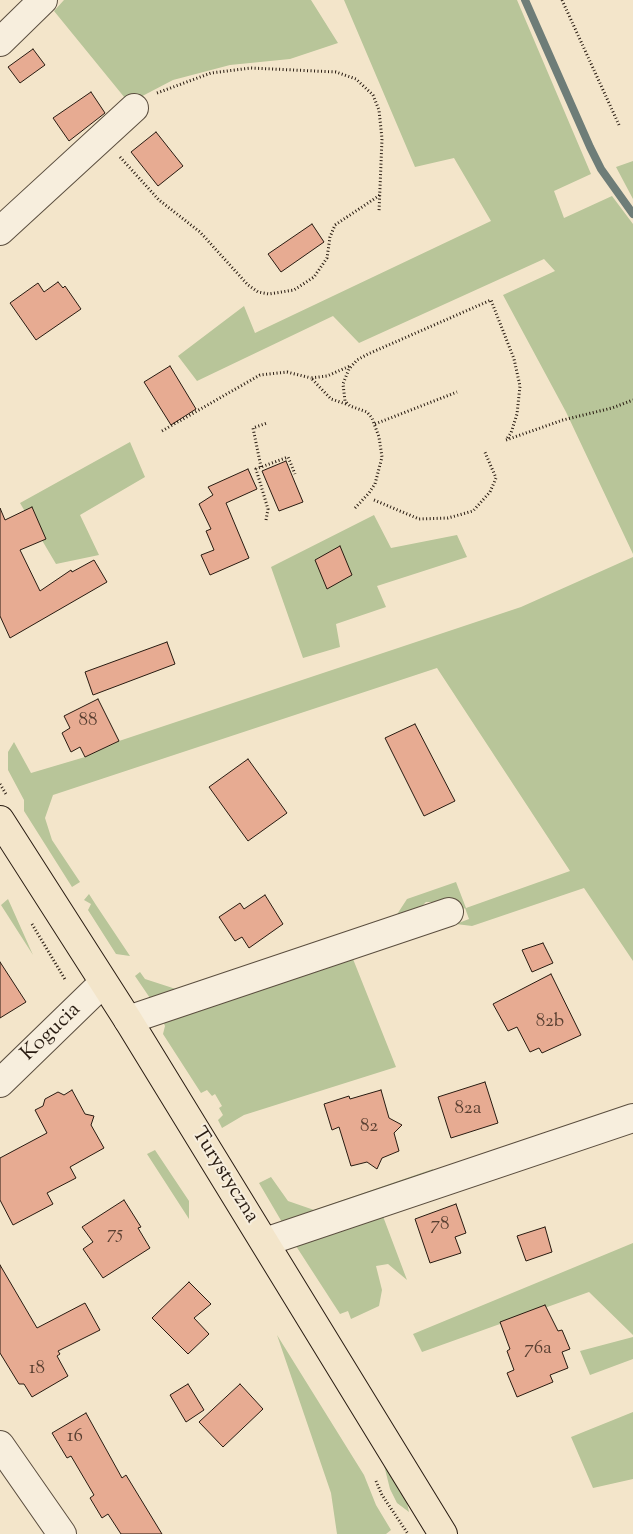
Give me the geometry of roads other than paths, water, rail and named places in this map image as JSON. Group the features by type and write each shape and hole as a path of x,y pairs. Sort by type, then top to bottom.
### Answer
{"main road":[{"name":"Turystyczna","path":"0,820 128,1020 265,1242 435,1531"}],"street":[{"path":"0,42 43,0"},
{"path":"0,231 134,108"},
{"path":"128,1020 449,912"},
{"name":"Kogucia","path":"0,1083 103,983"},
{"path":"265,1242 633,1118"},
{"path":"0,1445 62,1534"}],"waterway":[{"path":"525,0 601,169 633,214"}]}
